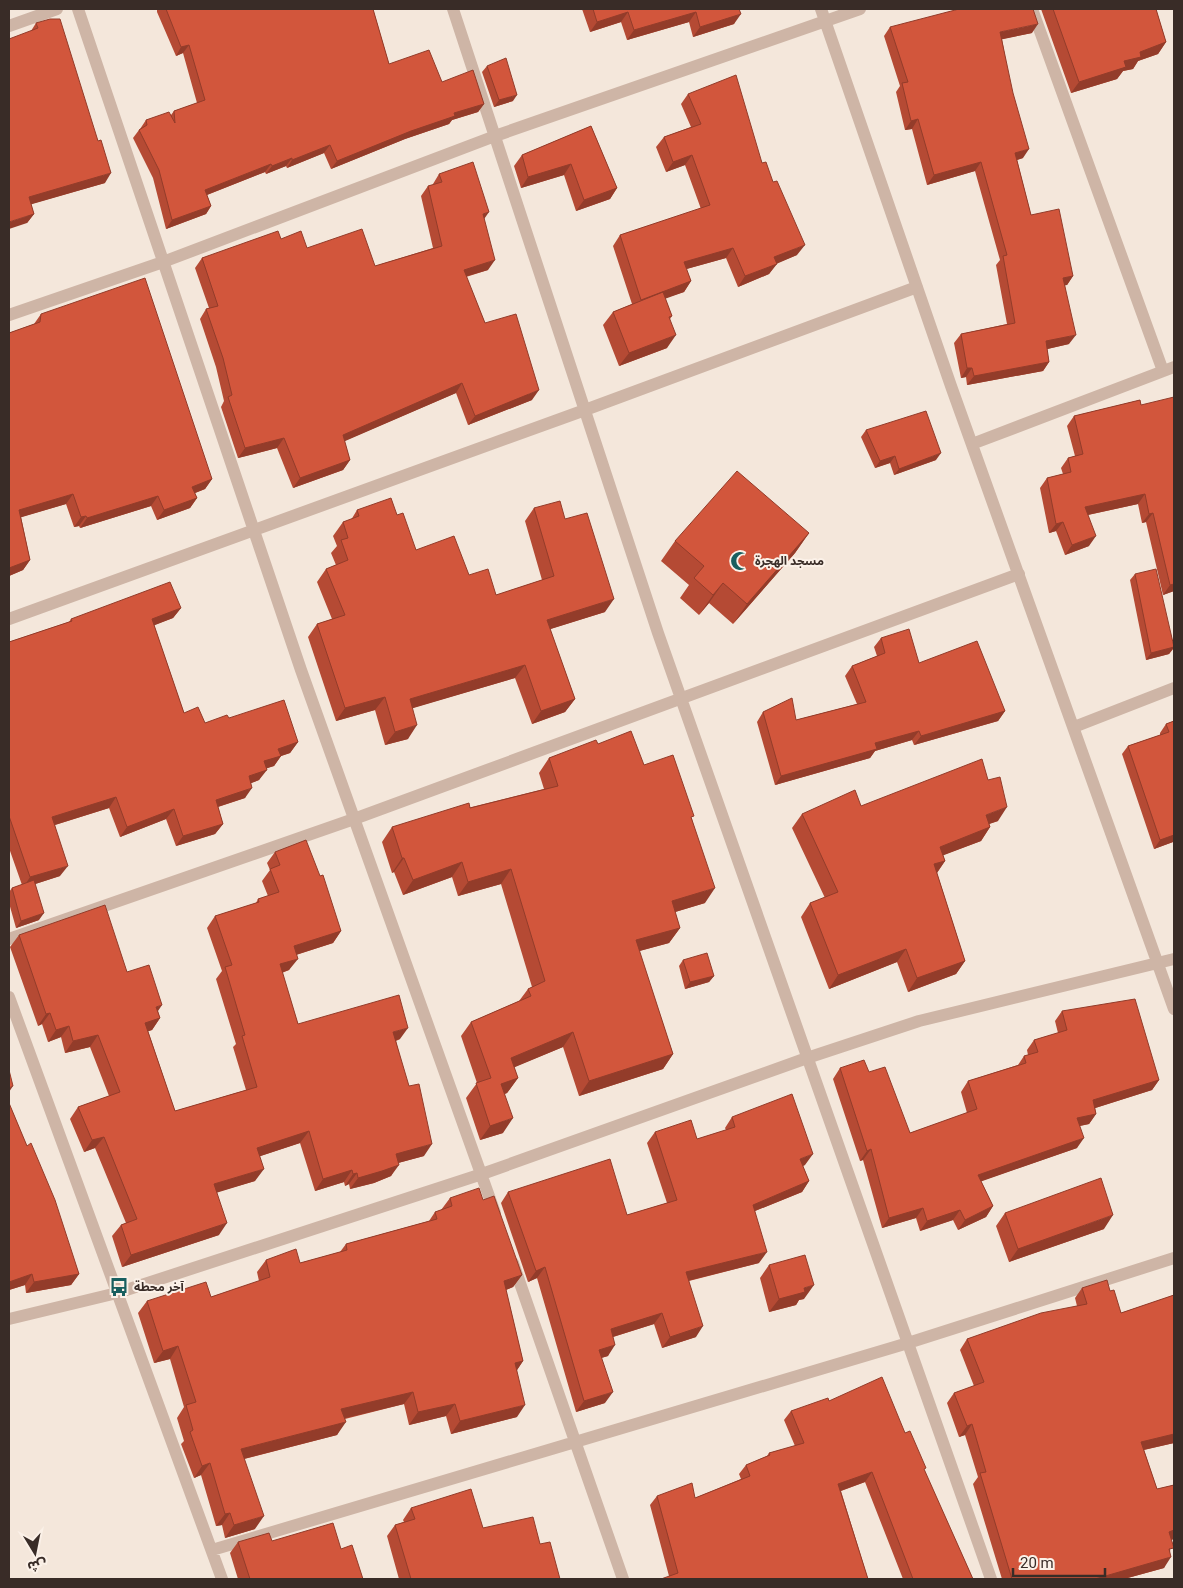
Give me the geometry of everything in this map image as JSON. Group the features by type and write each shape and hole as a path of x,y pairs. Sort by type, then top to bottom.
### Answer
{"street":[{"path":"9,26 57,9"},
{"path":"78,9 253,530 498,1221"},
{"path":"453,9 682,699 991,1579"},
{"path":"9,315 163,262 495,136 823,15 860,9"},
{"path":"972,444 1169,369 1032,9"},
{"path":"823,15 916,287 1159,962 1174,1009"},
{"path":"9,619 585,410 916,287"},
{"path":"9,938 354,819 1019,574"},
{"path":"1074,727 1174,688"},
{"path":"9,1320 117,1293 482,1174 807,1058 919,1021 1174,959"},
{"path":"9,997 222,1579"},
{"path":"508,1248 623,1579"},
{"path":"212,1550 908,1343 1174,1258"}],"building":[{"path":"166,9 373,9 389,64 429,50 442,82 473,70 484,104 454,113 455,116 411,131 337,161 330,145 292,160 292,158 272,166 271,164 205,190 211,206 172,220 159,170 139,130 147,125 146,120 169,112 175,123 174,111 205,100 189,45 181,47"},
{"path":"593,9 739,9 741,14 700,27 696,12 634,30 628,12 597,22"},
{"path":"959,9 1033,9 1038,24 1000,32 1013,93 1029,149 1015,153 1031,215 1059,209 1073,276 1063,278 1076,335 1046,341 1049,362 974,376 972,368 967,368 961,334 1015,323 1003,256 1007,255 981,162 934,175 918,119 911,121 902,83 908,82 890,27"},
{"path":"1053,9 1156,9 1166,42 1140,52 1141,57 1124,61 1126,67 1079,82"},
{"path":"50,19 60,19 98,141 101,140 111,173 29,197 34,214 9,222 9,39 38,28 36,23"},
{"path":"506,58 517,95 499,100 487,66"},
{"path":"736,75 762,163 766,162 773,182 777,181 805,245 774,257 777,264 745,276 733,248 684,262 691,281 641,300 620,235 710,205 692,155 673,162 664,137 701,124 688,94"},
{"path":"591,126 617,188 584,200 571,164 528,177 522,155"},
{"path":"473,162 489,212 483,214 495,260 464,270 485,323 516,314 539,390 475,416 462,383 343,435 350,460 300,478 284,438 245,448 228,397 232,395 223,358 206,309 218,306 202,258 278,231 281,239 301,231 307,248 362,229 375,266 442,246 428,186 442,182 439,174"},
{"path":"145,278 212,479 192,487 197,498 164,510 158,496 87,518 86,516 81,517 73,494 19,510 30,560 9,568 9,333 40,322 41,314"},
{"path":"663,292 672,316 669,317 676,335 629,353 613,312"},
{"path":"1174,397 1174,584 1170,585 1153,513 1149,514 1145,494 1085,507 1096,536 1072,545 1063,522 1056,524 1047,478 1071,472 1068,458 1083,454 1074,416 1140,400 1141,405"},
{"path":"926,411 941,453 899,469 895,456 880,461 866,430"},
{"path":"737,471 809,533 747,604 723,583 713,595 694,578 704,566 675,541"},
{"path":"391,498 397,515 403,513 416,550 454,536 469,575 488,569 496,595 554,576 534,508 560,501 565,519 587,513 614,599 547,620 575,699 541,711 525,665 410,699 417,725 395,732 385,697 345,708 317,624 345,615 326,569 348,560 341,540 348,538 343,522 359,516 357,510"},
{"path":"1156,569 1174,647 1151,653 1135,574"},
{"path":"170,582 181,608 152,619 184,713 198,707 205,723 227,715 229,718 284,700 298,742 278,749 281,756 264,761 267,770 249,776 252,788 216,800 223,824 183,836 174,809 127,827 116,797 52,817 68,866 30,877 9,816 9,642 72,621 71,619"},
{"path":"909,629 919,663 977,641 1005,711 921,736 919,731 875,743 877,749 781,776 763,712 792,698 796,720 866,702 852,666 885,653 881,638"},
{"path":"1174,721 1174,835 1160,840 1128,746 1169,732 1166,724"},
{"path":"631,731 644,765 673,755 694,816 691,817 715,888 672,901 680,928 636,940 673,1054 589,1081 573,1032 511,1058 518,1078 501,1084 513,1118 490,1126 476,1083 491,1078 471,1022 531,996 528,989 545,981 511,869 468,882 462,862 413,880 404,858 402,858 392,827 469,803 470,808 558,786 549,758 596,740 598,744"},
{"path":"982,759 988,780 1000,777 1007,807 986,815 990,827 940,847 945,861 934,864 965,961 917,978 906,949 838,975 810,903 838,892 802,814 855,790 861,806"},
{"path":"306,840 320,876 323,875 341,931 294,946 298,959 280,964 298,1024 399,995 408,1028 393,1032 409,1086 419,1084 432,1144 396,1154 399,1165 382,1171 358,1178 357,1173 353,1174 352,1170 323,1179 309,1131 257,1148 264,1169 214,1184 227,1223 131,1255 121,1225 137,1219 104,1137 92,1140 78,1107 120,1092 98,1035 73,1041 69,1026 56,1030 50,1013 46,1014 19,935 105,905 127,972 149,965 162,1005 156,1007 160,1018 145,1023 175,1111 257,1087 242,1036 245,1035 225,967 232,965 215,916 259,902 258,899 279,892 270,869 280,865 275,852"},
{"path":"34,880 44,913 21,921 12,888"},
{"path":"707,953 714,976 690,982 683,960"},
{"path":"1135,999 1159,1080 1093,1100 1096,1114 1077,1118 1084,1138 978,1175 993,1206 965,1220 960,1210 927,1221 923,1208 889,1218 871,1149 867,1151 840,1068 864,1060 869,1072 885,1067 910,1133 977,1109 968,1081 1026,1063 1024,1056 1038,1052 1034,1040 1067,1030 1062,1011"},
{"path":"9,1070 13,1086 9,1088"},
{"path":"792,1094 813,1154 800,1159 809,1181 753,1205 767,1252 686,1272 703,1326 670,1337 662,1313 611,1329 615,1345 599,1350 613,1392 584,1401 545,1267 536,1271 508,1192 610,1159 627,1215 677,1200 655,1132 691,1120 697,1139 735,1127 732,1117"},
{"path":"9,1103 27,1146 31,1143 55,1200 79,1274 34,1282 32,1274 9,1282"},
{"path":"1101,1178 1113,1215 1018,1249 1005,1213"},
{"path":"479,1188 483,1200 494,1196 522,1275 504,1281 523,1361 515,1363 525,1405 460,1421 455,1404 418,1412 413,1392 341,1409 346,1422 241,1449 264,1516 234,1525 230,1513 225,1514 210,1463 202,1466 190,1432 193,1430 186,1405 196,1402 178,1346 163,1351 147,1301 206,1282 211,1297 270,1277 266,1260 296,1249 300,1263 347,1250 346,1244 437,1219 435,1212 452,1206 450,1198"},
{"path":"805,1255 814,1285 804,1288 805,1292 779,1299 769,1265"},
{"path":"1107,1280 1110,1291 1114,1290 1121,1313 1174,1295 1174,1434 1141,1442 1157,1489 1174,1485 1174,1530 1169,1532 1174,1548 1169,1549 1171,1557 1095,1579 1012,1579 980,1473 986,1472 972,1424 967,1426 954,1393 984,1382 967,1339 1041,1313 1087,1304 1082,1288"},
{"path":"882,1377 905,1433 910,1431 926,1468 924,1469 973,1579 913,1579 872,1472 838,1484 868,1579 661,1579 678,1573 657,1496 692,1483 695,1498 750,1476 746,1465 770,1455 769,1453 804,1443 791,1411 828,1398 829,1401"},
{"path":"471,1489 483,1528 533,1517 540,1544 550,1542 560,1579 411,1579 395,1525 415,1519 411,1508"},
{"path":"333,1523 341,1549 352,1545 363,1579 250,1579 238,1542 269,1533 272,1541"}],"place":[{"name":"مسجد الهجرة","path":"740,561"},
{"name":"آخر محطة","path":"119,1287"}]}
